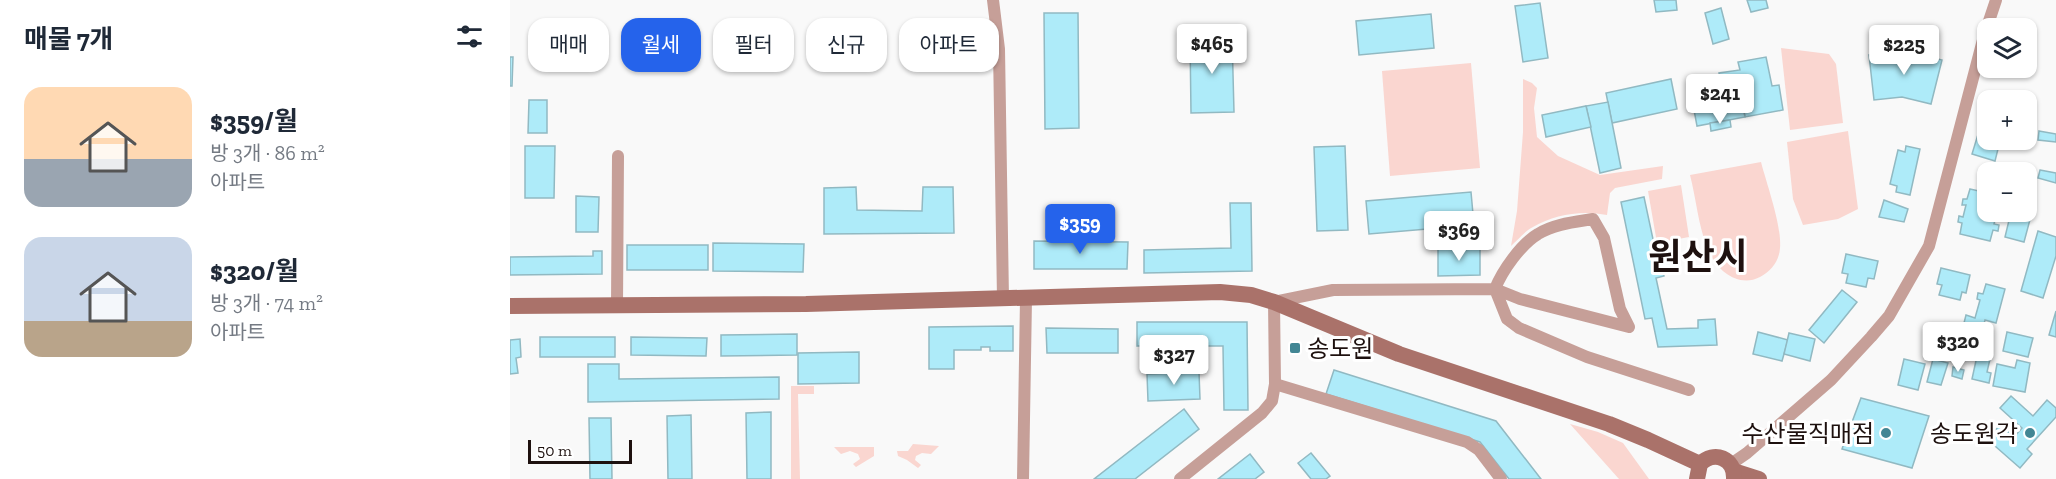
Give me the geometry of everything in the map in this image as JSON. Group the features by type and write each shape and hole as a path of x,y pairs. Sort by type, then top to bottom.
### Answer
{"main road":[{"path":"510,306 806,304 1221,292 1251,296 1274,302 1399,354 1609,424 1648,440 1698,472 1709,458 1715,457 1726,459 1733,471 1759,479"}],"street":[{"path":"993,0 999,49 1003,299"},
{"path":"1733,471 1747,453 1831,380 1889,316 1919,264 1929,246 1983,36 1996,0"},
{"path":"616,305 618,156"},
{"path":"1180,479 1262,413 1272,401 1275,384 1274,302 1333,290 1495,289 1520,298 1629,327 1620,309 1604,238 1593,219 1556,226 1537,234 1502,273 1495,289 1507,319 1519,328 1587,357 1689,390"},
{"path":"1023,479 1026,299"},
{"path":"1275,384 1467,442 1479,450 1501,479"}],"shaded area":[{"path":"1781,48 1829,54 1836,64 1843,123 1790,130"},
{"path":"1471,63 1480,168 1390,176 1382,71"},
{"path":"1523,79 1537,88 1534,108 1537,137 1558,156 1600,175 1663,166 1662,179 1615,188 1610,193 1607,215 1578,213 1559,216 1530,229 1511,246 1517,211 1523,132"},
{"path":"1848,131 1858,209 1838,219 1803,225 1793,199 1787,142"},
{"path":"1761,162 1776,217 1780,239 1779,253 1774,266 1768,272 1751,280 1743,280 1721,269 1710,255 1701,229 1690,175"},
{"path":"1681,185 1689,237 1657,243 1648,191"},
{"path":"791,386 814,386 814,394 798,394 800,479 791,479"},
{"path":"1570,424 1598,432 1623,443 1649,479 1619,479"},
{"path":"913,444 939,446 931,454 922,453 916,456 915,460 921,465 918,468 898,456 897,451 908,451"},
{"path":"834,447 874,447 874,456 856,467 853,464 860,459 858,454 850,451 841,454"}],"building":[{"path":"1654,0 1676,0 1677,10 1656,12"},
{"path":"1747,0 1766,0 1768,8 1751,12"},
{"path":"1540,3 1548,58 1523,62 1515,6"},
{"path":"1721,8 1729,39 1713,44 1705,13"},
{"path":"1044,13 1078,13 1079,128 1045,129"},
{"path":"1431,14 1434,48 1359,55 1356,21"},
{"path":"1232,36 1234,112 1191,113 1190,38"},
{"path":"1906,51 1942,60 1931,104 1902,97 1874,100 1869,55"},
{"path":"510,57 513,57 512,86 510,86"},
{"path":"1766,57 1772,86 1779,85 1783,110 1745,117 1742,102 1736,104 1733,88 1722,90 1719,73 1740,70 1738,62"},
{"path":"1671,79 1677,109 1612,123 1606,93"},
{"path":"1733,88 1736,104 1742,102 1745,117 1697,126 1694,110 1702,109 1699,94"},
{"path":"529,100 547,100 547,133 528,133"},
{"path":"1608,102 1621,168 1600,173 1586,106"},
{"path":"1586,106 1591,127 1546,137 1542,115"},
{"path":"1730,120 1731,127 1711,131 1710,123"},
{"path":"2039,131 2056,134 2056,142 2038,140"},
{"path":"1977,138 1977,150 1998,150 1995,161 1972,154"},
{"path":"525,146 555,146 554,198 525,198"},
{"path":"1345,146 1348,230 1317,231 1314,147"},
{"path":"1906,146 1920,149 1910,195 1896,192 1897,186 1890,184 1898,150 1905,152"},
{"path":"2040,170 2056,173 2056,183 2038,178"},
{"path":"856,187 857,210 922,211 923,187 953,187 954,233 824,234 824,188"},
{"path":"1970,189 1977,191 1977,222 1995,222 1994,224 1999,225 1998,231 1993,230 1990,241 1960,234 1962,223 1958,222 1959,216 1963,217 1966,205 1962,205 1963,199 1967,199"},
{"path":"1471,192 1474,225 1369,234 1366,201"},
{"path":"576,196 599,197 598,232 576,232"},
{"path":"1644,197 1657,258 1660,257 1664,276 1656,278 1667,329 1698,328 1698,320 1715,319 1717,345 1658,347 1652,318 1645,319 1621,202"},
{"path":"1884,200 1908,209 1904,222 1879,217"},
{"path":"1230,203 1251,203 1252,271 1144,273 1144,250 1231,248"},
{"path":"2009,222 2029,222 2024,242 2005,237"},
{"path":"2038,231 2056,237 2056,256 2043,298 2021,291"},
{"path":"1034,241 1128,242 1127,269 1034,269"},
{"path":"713,243 804,244 803,272 713,271"},
{"path":"627,245 708,245 708,270 627,270"},
{"path":"1480,247 1480,275 1438,276 1438,248"},
{"path":"593,251 602,251 602,274 510,275 510,257 593,256"},
{"path":"1846,254 1878,261 1874,279 1868,278 1866,287 1846,283 1848,274 1842,273"},
{"path":"1941,268 1970,275 1966,293 1962,292 1960,300 1939,295 1942,285 1937,284"},
{"path":"1986,284 2005,289 1996,323 1985,320 1978,350 1958,343 1961,333 1959,333 1966,315 1975,318 1980,300 1977,299 1978,293 1983,294"},
{"path":"1842,290 1857,302 1824,343 1809,330"},
{"path":"2056,311 2056,337 2049,335"},
{"path":"1137,322 1247,322 1248,410 1224,410 1223,346 1137,346"},
{"path":"1013,326 1013,351 990,351 990,347 981,347 981,350 954,350 954,369 929,369 929,327"},
{"path":"1046,328 1118,329 1118,353 1047,353"},
{"path":"1758,332 1788,340 1782,361 1753,354"},
{"path":"2007,332 2033,338 2028,357 2003,351"},
{"path":"1789,333 1815,339 1810,361 1784,354"},
{"path":"797,334 797,355 721,356 721,335"},
{"path":"540,337 615,337 615,357 540,357"},
{"path":"631,337 707,338 706,356 631,355"},
{"path":"520,339 521,357 516,358 518,373 510,374 510,340"},
{"path":"859,352 859,383 798,384 798,353"},
{"path":"1977,356 1990,359 1987,372 1991,373 1989,383 1972,379"},
{"path":"1904,359 1925,364 1918,390 1898,385"},
{"path":"1933,359 1948,363 1941,385 1927,382"},
{"path":"2017,360 2030,363 2025,392 1993,386 1997,364 2015,368"},
{"path":"588,364 619,364 619,379 779,377 779,399 588,402"},
{"path":"1953,367 1964,370 1962,379 1952,376"},
{"path":"1334,370 1496,421 1541,479 1509,479 1480,442 1326,394"},
{"path":"1199,372 1200,399 1148,401 1147,374"},
{"name":"송도원각","path":"2011,396 2033,416 2047,400 2056,408 2056,417 2027,449 2032,454 2020,468 1987,439 2000,425 2014,437 2022,428 2000,408"},
{"name":"수산물직매점","path":"1861,398 1929,416 1912,468 1842,449"},
{"path":"1184,409 1199,429 1135,479 1094,479"},
{"path":"771,412 771,479 747,479 746,413"},
{"path":"691,415 692,479 668,479 667,416"},
{"path":"589,418 611,418 612,479 590,479"},
{"path":"1311,453 1330,476 1326,479 1311,479 1298,463"},
{"path":"1250,454 1264,472 1255,479 1218,479"}],"place":[{"name":"송도원","path":"1295,348"},
{"name":"수산물직매점","path":"1886,433"},
{"name":"송도원각","path":"2030,433"}],"district":[{"name":"원산시","path":"1698,256"}]}
